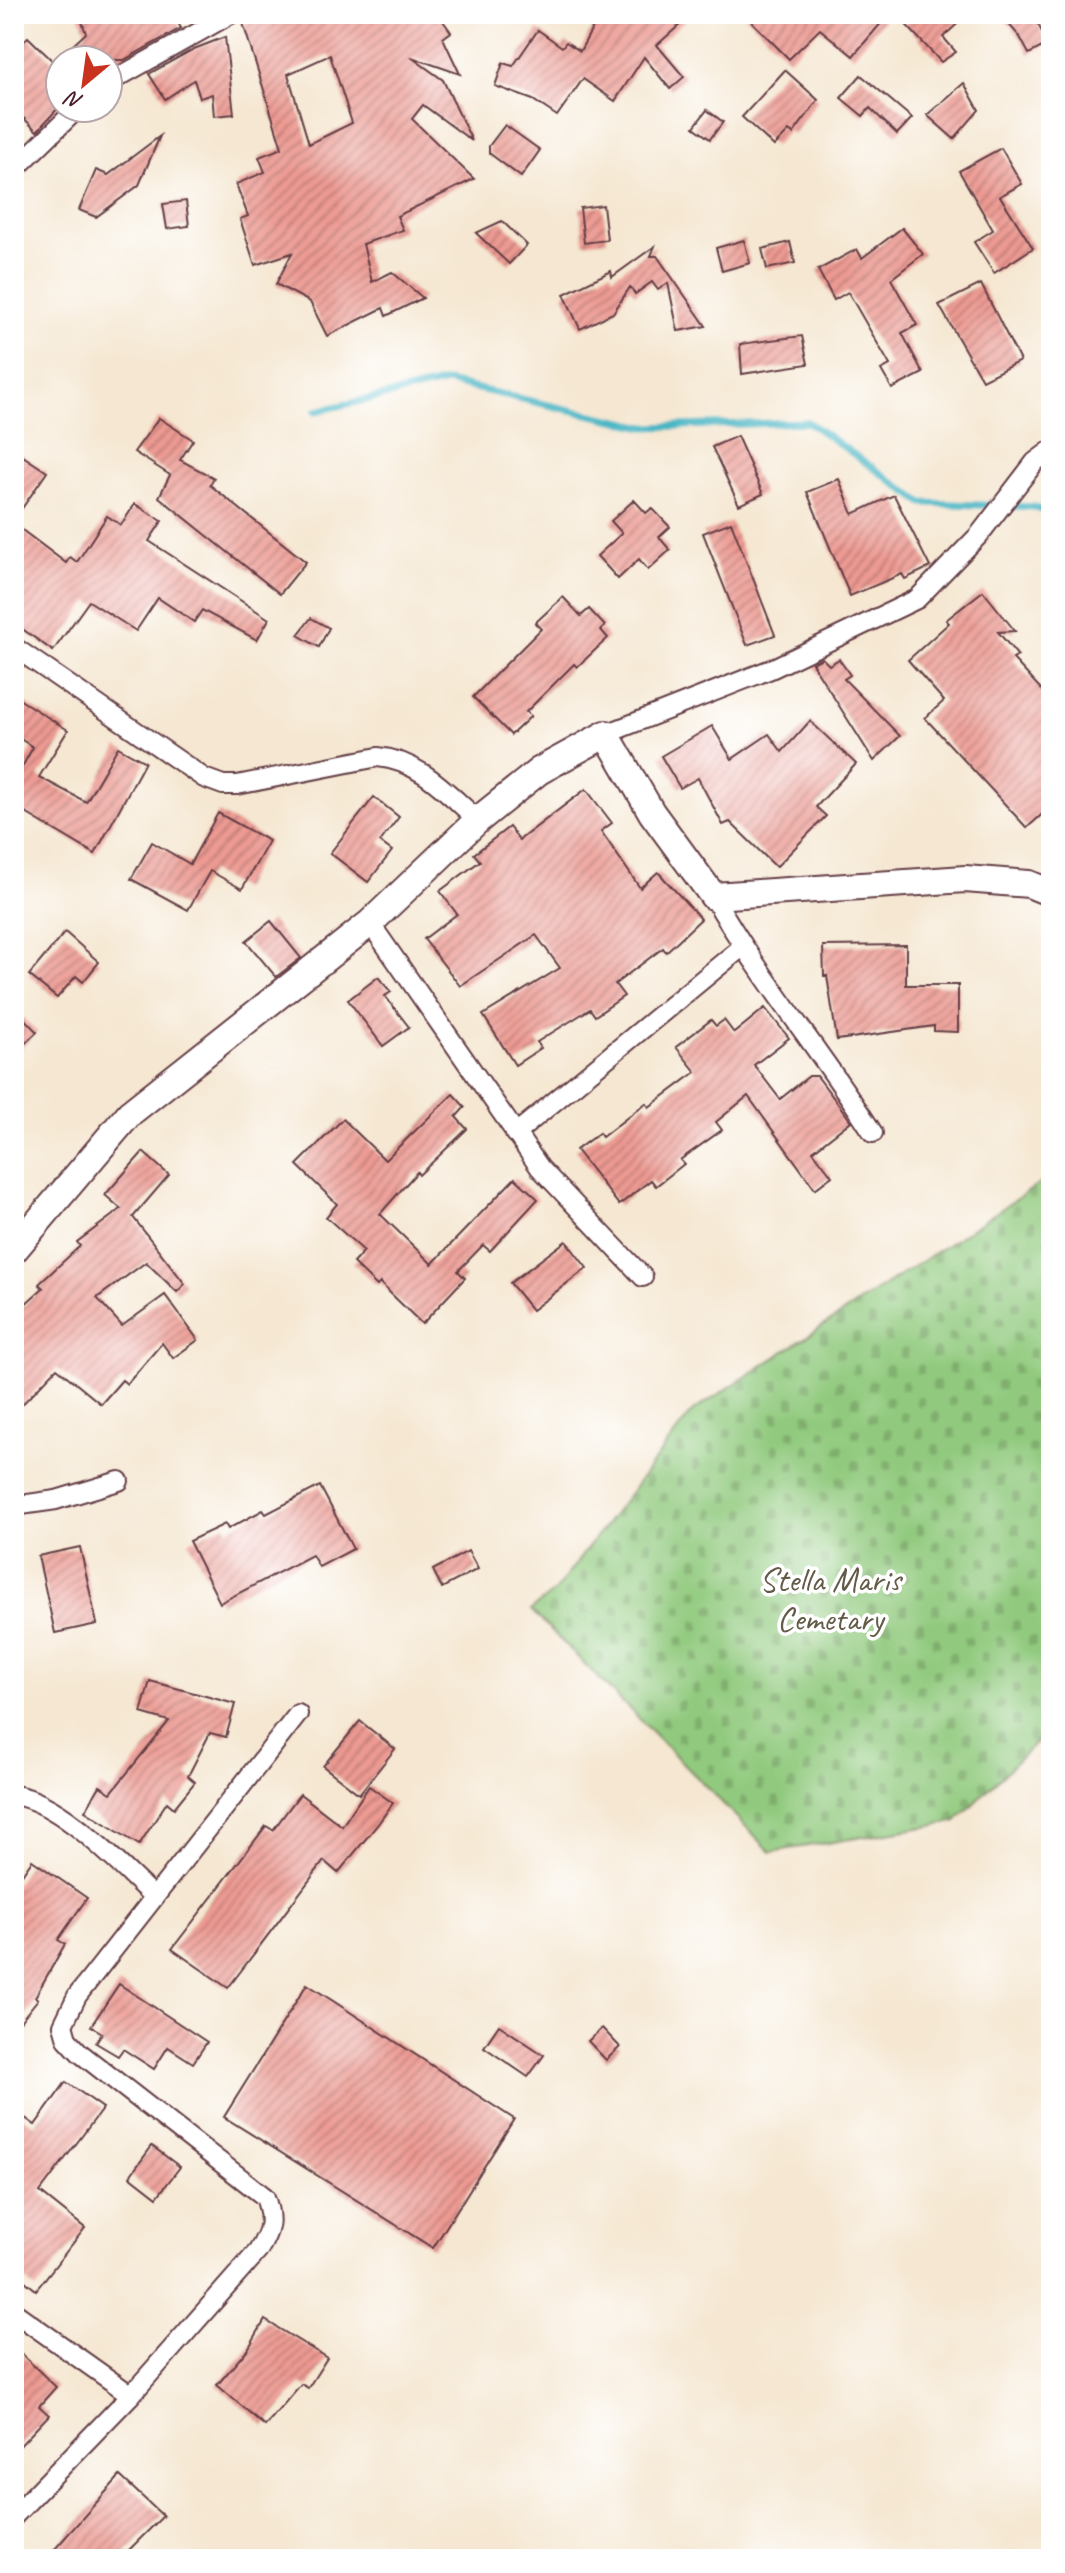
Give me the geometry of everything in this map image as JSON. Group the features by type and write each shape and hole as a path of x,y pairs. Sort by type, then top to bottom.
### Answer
{"street":[{"path":"124,74 231,14"},
{"path":"14,170 61,124"},
{"path":"14,1250 130,1113 370,923 478,820 539,771 606,734 771,669 906,606 927,591 991,519 1035,462 1051,450"},
{"path":"14,647 204,778 223,785 237,785 323,765 378,757 400,759 413,765 478,820"},
{"path":"606,734 652,813 713,896 742,947 791,1010 873,1133"},
{"path":"713,896 965,879 1029,884 1051,893"},
{"path":"370,923 540,1168 643,1277"},
{"path":"515,1134 742,947"},
{"path":"14,1506 56,1500 119,1481"},
{"path":"14,2516 131,2395 258,2251 269,2234 272,2218 265,2197 80,2053 67,2039 63,2025 73,2004 298,1714"},
{"path":"14,1795 30,1797 53,1810 154,1897"},
{"path":"14,2312 131,2395"}],"green space":[{"name":"Stella Maris Cemetary","path":"1041,1183 1051,1192 1051,1727 955,1822 771,1852 531,1610 554,1592 692,1412"}],"building":[{"path":"79,14 173,14 181,28 124,60 124,44 74,44 86,33"},
{"path":"262,14 438,14 451,32 443,38 460,74 411,57 443,80 472,141 423,105 412,119 474,179 397,216 403,230 363,244 372,282 392,272 423,298 386,316 383,308 327,336 310,302 276,284 292,253 255,265 240,219 248,216 236,184 265,172 259,157 282,148 243,23","holes":["330,55 352,123 309,144 288,74"]},
{"path":"600,14 692,14 657,45 684,77 670,89 644,57 615,101 583,79 557,116 533,100 495,86 503,63 513,66 538,30 562,47 566,42 580,51"},
{"path":"744,14 889,14 853,56 820,29 789,59"},
{"path":"896,14 968,14 943,37 956,52 941,62"},
{"path":"1000,14 1033,14 1048,44 1029,54 1020,37"},
{"path":"28,37 44,52 44,123 37,131 14,109 14,52"},
{"path":"225,37 234,114 214,116 212,94 200,98 194,80 165,99 149,74 194,49"},
{"path":"785,70 818,100 793,134 789,131 774,146 742,117"},
{"path":"861,75 912,118 897,134 870,108 863,116 841,98"},
{"path":"964,83 979,110 954,139 927,115"},
{"path":"707,110 723,122 710,139 694,127"},
{"path":"505,125 540,150 521,177 489,153 489,146"},
{"path":"160,136 139,185 96,217 79,210 96,170 108,175"},
{"path":"1001,148 1022,184 1000,196 1033,248 994,273 974,242 993,230 959,171"},
{"path":"186,201 189,226 167,229 163,204"},
{"path":"603,205 607,240 584,243 580,208"},
{"path":"502,221 527,245 509,264 476,233"},
{"path":"902,228 923,254 891,279 917,325 902,333 923,373 892,389 881,370 890,365 848,292 834,300 818,270 857,249 862,258"},
{"path":"744,240 750,263 722,271 716,248"},
{"path":"790,242 795,263 767,269 762,249"},
{"path":"655,246 651,256 657,256 706,326 678,331 668,283 658,290 652,282 635,294 630,287 613,313 580,329 564,294 611,271 612,277"},
{"path":"981,284 1020,361 982,380 939,305"},
{"path":"802,336 808,364 742,374 740,344"},
{"path":"159,418 193,440 180,460 214,478 210,485 306,562 280,594 159,497 170,475 134,452"},
{"path":"737,436 763,494 739,505 712,447"},
{"path":"14,450 47,472 14,520"},
{"path":"839,479 853,514 894,495 930,567 905,579 902,574 850,596 807,492"},
{"path":"634,500 646,513 652,508 670,527 659,537 670,550 648,570 639,559 618,579 597,556 622,533 611,521"},
{"path":"135,504 162,521 149,541 269,619 257,640 202,610 194,622 158,598 136,631 89,601 53,651 14,623 14,524 66,563 70,557 77,562 107,516 121,525"},
{"path":"731,522 775,635 747,645 703,533"},
{"path":"983,591 1015,631 998,632 1018,656 1013,659 1051,700 1051,806 1027,828 925,718 944,701 908,660 949,623 946,620"},
{"path":"563,597 581,616 589,609 605,626 601,630 608,638 577,667 574,664 526,712 531,716 511,735 473,697 541,629 535,623"},
{"path":"311,618 329,628 319,647 298,635"},
{"path":"822,658 829,665 839,659 850,675 844,679 900,736 874,761 812,663"},
{"path":"14,696 68,730 39,777 86,802 118,747 145,762 95,854 14,806 14,782 33,747 14,735"},
{"path":"810,721 856,764 816,807 826,816 776,867 730,822 723,825 698,778 680,788 661,756 712,726 732,759 769,734 782,752"},
{"path":"586,789 612,823 601,831 640,888 658,872 701,919 666,952 663,948 615,984 624,996 595,1016 590,1009 537,1042 541,1048 515,1065 483,1015 560,968 536,935 460,986 424,939 457,914 440,891 480,861 474,854 509,827 519,840"},
{"path":"374,797 399,817 380,842 392,851 368,882 330,853"},
{"path":"218,813 269,841 242,889 210,871 188,910 131,879 152,842 190,864"},
{"path":"271,921 301,958 276,977 246,941"},
{"path":"65,932 99,962 83,982 76,976 57,998 29,975"},
{"path":"906,945 906,985 958,985 958,1032 934,1031 934,1026 837,1040 827,976 824,976 823,946"},
{"path":"378,977 391,992 385,996 409,1027 383,1046 348,1000"},
{"path":"14,1008 37,1032 14,1054"},
{"path":"765,1008 789,1038 754,1065 780,1099 809,1076 817,1076 851,1121 813,1151 832,1176 815,1189 748,1096 716,1122 722,1130 680,1160 684,1164 656,1186 651,1180 619,1205 576,1150 599,1133 602,1137 646,1103 649,1107 696,1072 676,1047 711,1020 716,1026 724,1020 734,1033"},
{"path":"453,1094 465,1107 456,1117 467,1129 419,1175 417,1172 380,1214 432,1264 515,1178 538,1199 490,1251 483,1245 458,1271 465,1278 422,1324 380,1283 377,1286 353,1263 364,1251 326,1217 337,1204 297,1165 343,1119 385,1160"},
{"path":"143,1152 169,1175 133,1217 185,1284 177,1292 146,1262 97,1298 122,1326 165,1295 198,1340 173,1358 162,1343 127,1384 122,1380 101,1404 57,1368 14,1413 14,1314 43,1288 39,1284 80,1246 77,1242 121,1209 105,1195"},
{"path":"566,1241 587,1268 532,1310 510,1283"},
{"path":"320,1486 353,1549 319,1567 312,1555 220,1603 189,1541 225,1524 228,1529 263,1510 266,1514"},
{"path":"80,1547 97,1624 55,1633 38,1556"},
{"path":"468,1551 478,1569 442,1588 433,1570"},
{"path":"150,1681 235,1704 226,1737 210,1733 188,1776 195,1782 174,1808 167,1802 139,1845 85,1811 100,1786 111,1793 169,1721 141,1713"},
{"path":"360,1721 395,1749 359,1794 323,1766"},
{"path":"369,1786 393,1803 338,1873 324,1861 228,1988 172,1949 266,1826 273,1830 300,1794 342,1826"},
{"path":"32,1860 87,1898 58,1940 65,1944 35,1997 38,1999 14,2029 14,1886"},
{"path":"119,1984 207,2042 193,2063 168,2047 154,2069 123,2049 118,2056 96,2043 102,2033 91,2026"},
{"path":"307,1984 514,2119 433,2248 224,2117"},
{"path":"499,2025 544,2055 528,2077 484,2047"},
{"path":"602,2028 620,2047 606,2060 588,2041"},
{"path":"66,2082 103,2108 40,2192 85,2228 36,2290 14,2272 14,2110 35,2125"},
{"path":"152,2146 180,2167 157,2197 130,2176"},
{"path":"265,2320 327,2358 308,2388 301,2384 265,2426 217,2385 248,2349"},
{"path":"14,2347 56,2387 39,2406 49,2415 14,2452"},
{"path":"120,2476 163,2516 120,2559 46,2559"}],"waterway":[{"path":"316,411 447,382 645,427 808,422 923,503 1034,507 1051,514"}]}
